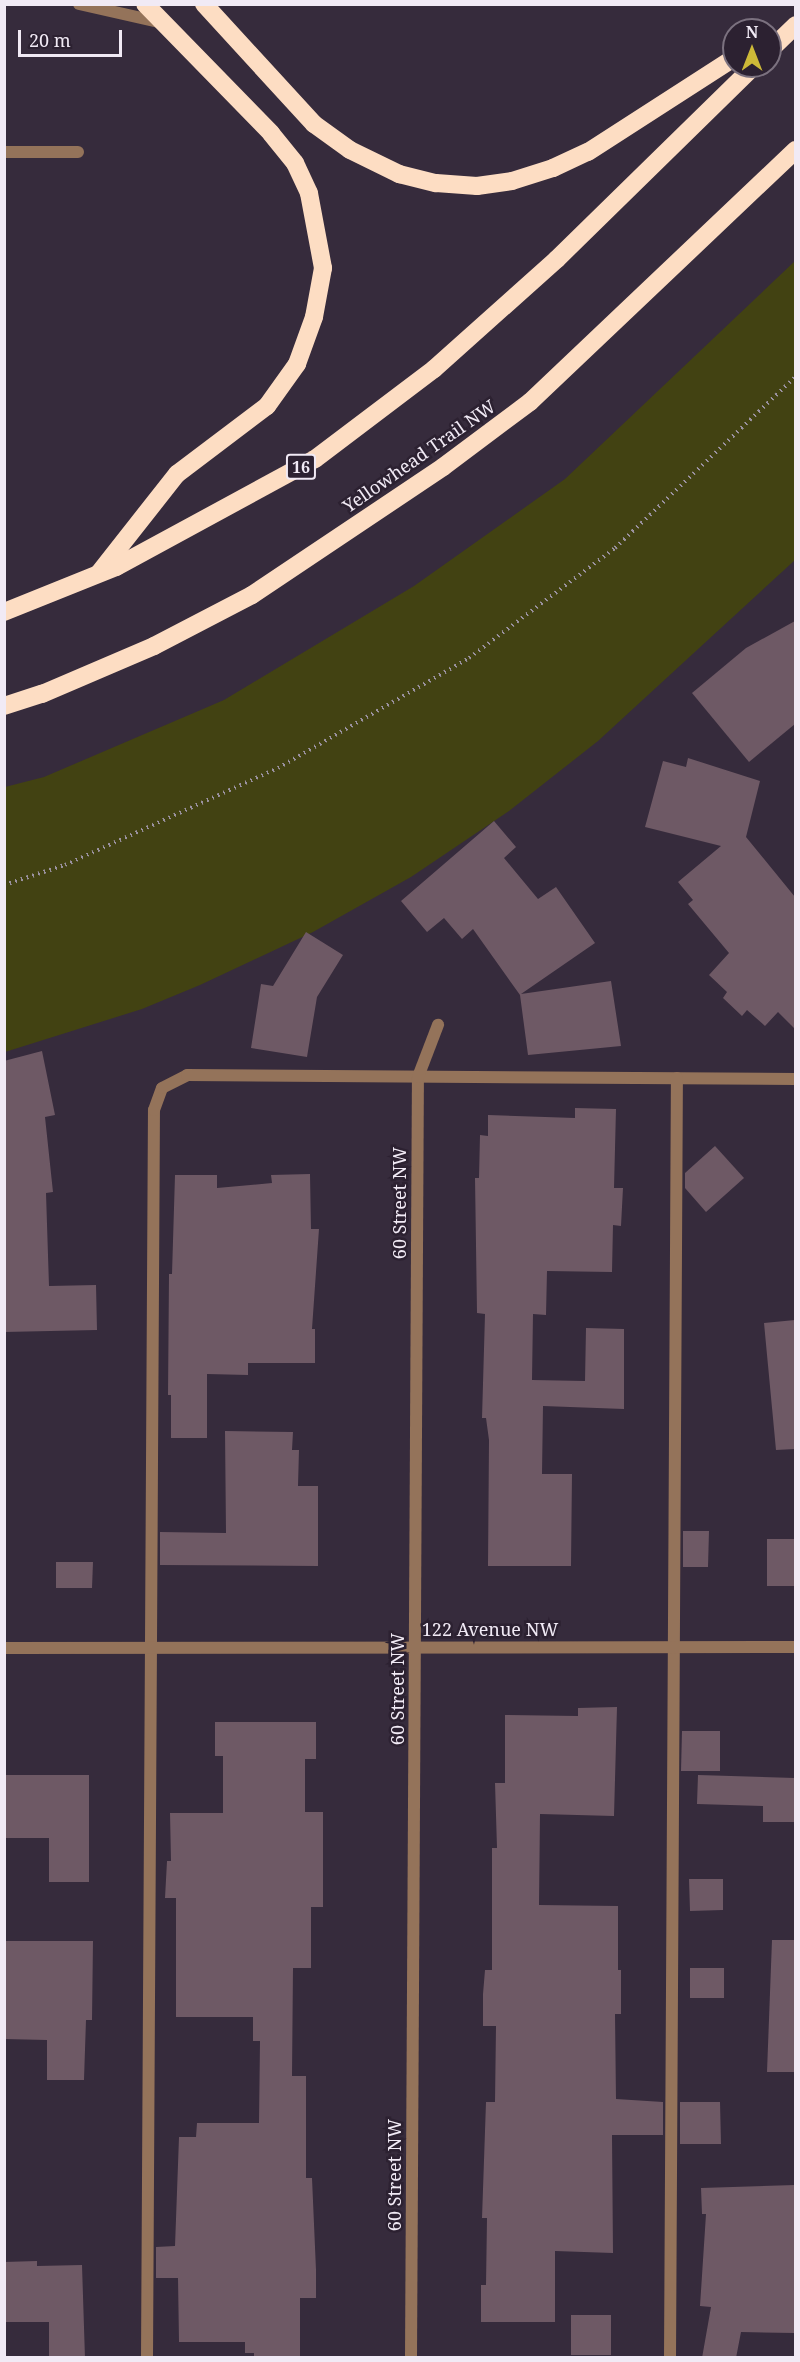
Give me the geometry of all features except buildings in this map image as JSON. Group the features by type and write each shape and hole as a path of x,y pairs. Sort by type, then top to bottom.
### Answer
{"highway":[{"path":"97,576 177,474 267,406 297,364 314,317 323,268 309,193 295,163 271,133 145,4"},
{"path":"204,4 314,124 350,150 399,174 436,183 477,186 512,181 552,168 588,152 722,66"},
{"path":"782,26 795,18"},
{"path":"782,38 795,25"},
{"name":"16","path":"4,612 97,576 211,519 315,459 434,369 557,259 741,78"},
{"name":"Yellowhead Trail NW","path":"4,706 42,694 154,646 252,595 395,500 530,402 625,316 795,150"}],"street":[{"path":"79,4 164,24"},
{"path":"4,152 78,152"},
{"name":"60 Street NW","path":"411,2358 418,1077 438,1025"},
{"path":"147,2358 154,1110 162,1088 187,1075 795,1079"},
{"path":"670,2358 676,1078"},
{"name":"122 Avenue NW","path":"4,1648 150,1645 795,1647"}],"path":[{"path":"4,885 65,865 248,783 381,712 469,658 615,548 795,376"}],"shaded area":[{"path":"795,261 795,560 598,741 509,811 411,877 313,932 200,985 142,1009 5,1052 5,787 44,777 224,700 414,586 565,479"}]}
